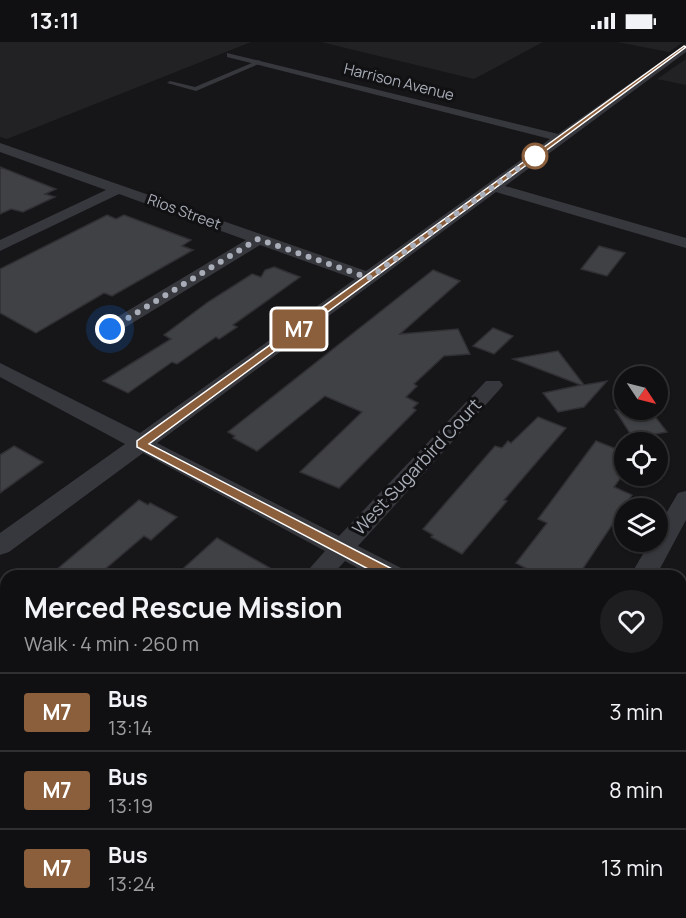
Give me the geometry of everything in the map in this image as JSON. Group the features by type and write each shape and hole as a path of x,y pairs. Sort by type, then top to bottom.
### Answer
{"street":[{"path":"0,546 686,47"},
{"name":"Harrison Avenue","path":"231,55 560,138"},
{"name":"Rios Street","path":"0,147 369,278"},
{"path":"493,187 686,243"},
{"path":"0,246 119,189"},
{"path":"110,329 258,239"},
{"path":"0,369 381,570"},
{"name":"West Sugarbird Court","path":"322,570 493,385"},
{"path":"646,570 686,499"}],"lane":[{"path":"170,83 196,89 259,62"}],"shaded area":[{"path":"0,42 251,42 7,139 0,137"},
{"path":"321,42 543,42 474,79"},
{"path":"617,42 683,42 669,52"},
{"path":"686,59 686,85 657,79"}],"building":[{"path":"0,167 56,189 45,194 55,197 23,212 11,209 0,214"},
{"path":"107,215 116,219 124,215 191,240 182,246 193,250 112,296 104,293 36,333 0,313 0,269"},
{"path":"599,246 625,253 607,276 581,269"},
{"path":"274,267 300,277 233,325 237,327 219,339 216,337 177,364 172,362 128,393 103,381 171,339 164,335 208,302 252,274 261,277 265,270"},
{"path":"433,270 460,281 400,334 458,329 470,354 444,356 414,384 417,386 406,397 418,403 413,408 416,410 339,488 300,472 362,412 325,396 257,451 233,438 235,436 228,432"},
{"path":"493,328 513,336 494,354 473,346"},
{"path":"558,351 584,385 607,381 584,407 558,412 543,393 581,385 513,359"},
{"path":"538,417 566,428 504,500 507,501 462,554 431,537 433,535 423,529 495,446 502,448 508,441 511,443"},
{"path":"621,420 658,420 667,432 629,432"},
{"path":"596,441 614,448 614,487 632,495 630,498 614,498 614,522 582,570 529,570 516,563 547,523 538,519"},
{"path":"14,446 43,462 0,493 0,455"},
{"path":"139,500 177,517 151,540 144,536 104,570 56,570"},
{"path":"217,538 273,570 182,570"}],"bus line":[{"name":"M7","path":"382,570 141,444 686,47"}],"route":[{"path":"110,329 258,239 369,278 535,156"}]}
